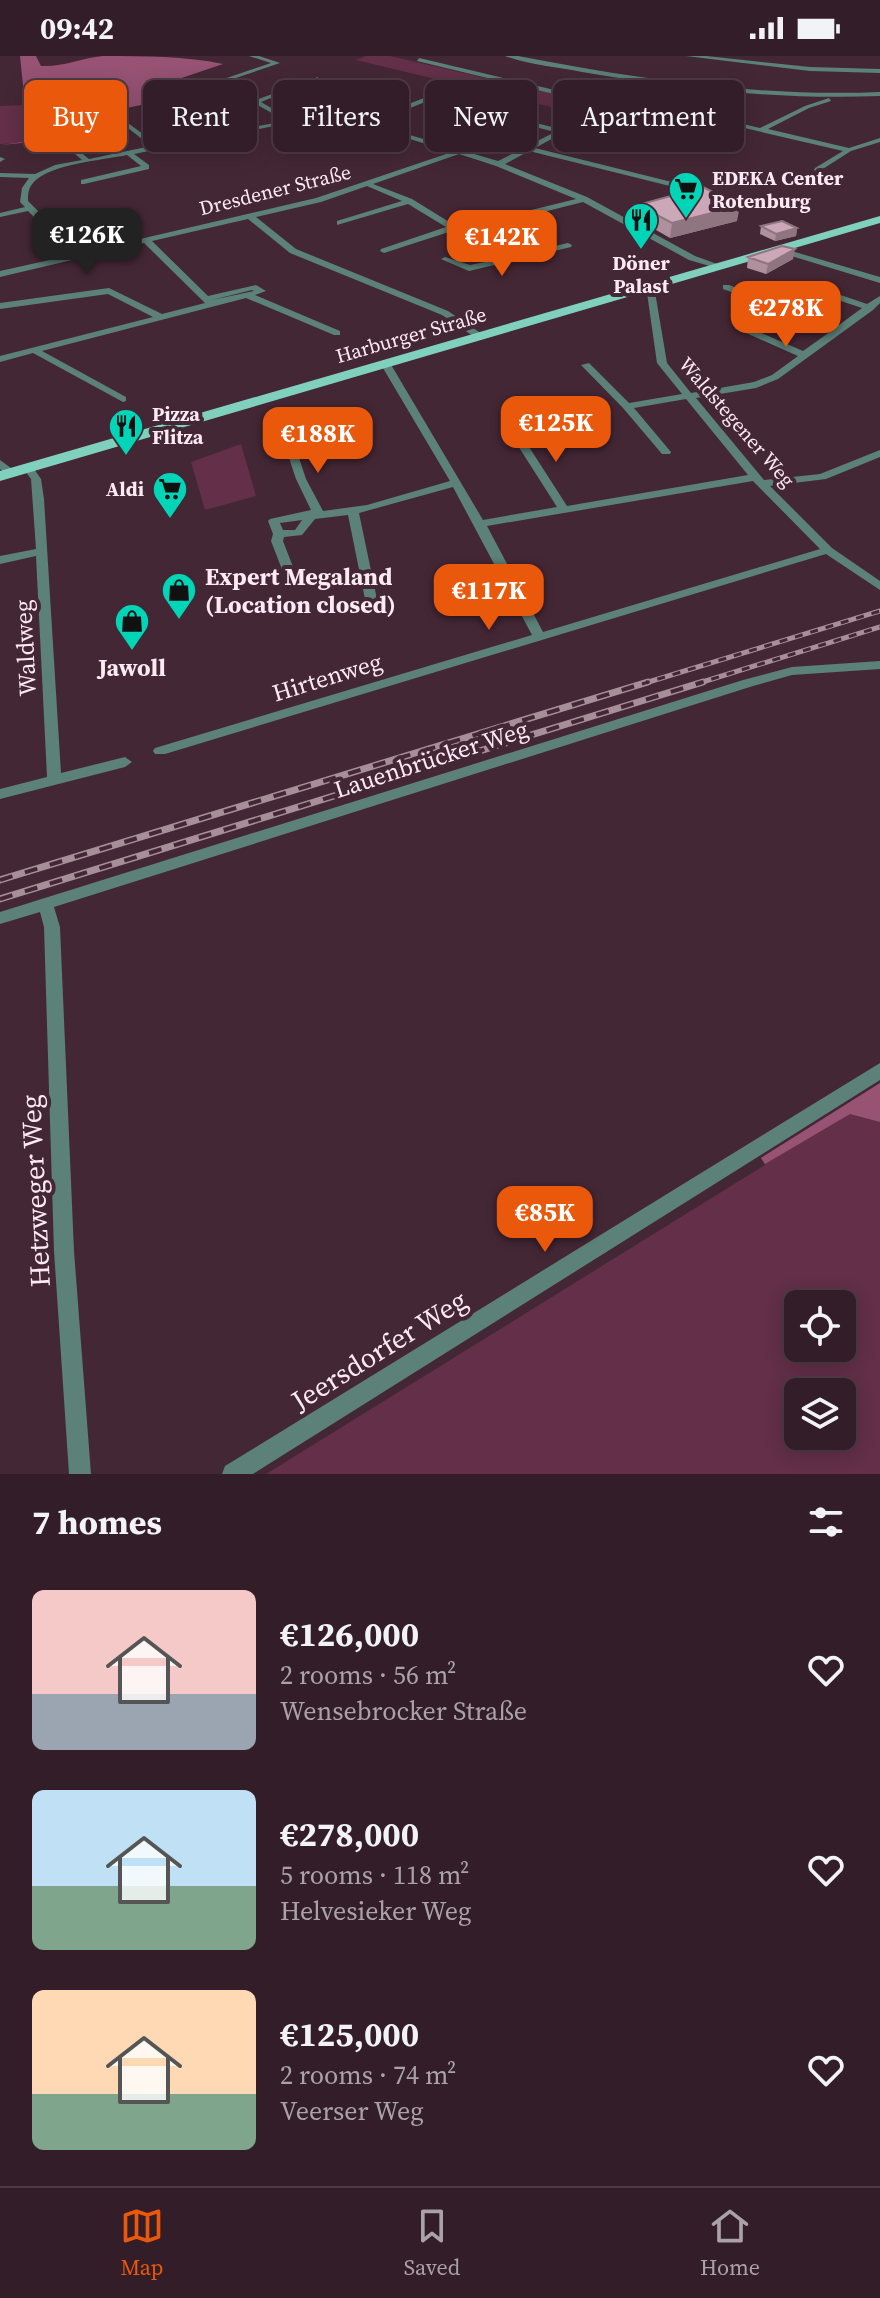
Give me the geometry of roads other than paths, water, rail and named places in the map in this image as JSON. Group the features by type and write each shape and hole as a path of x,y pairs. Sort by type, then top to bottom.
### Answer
{"main road":[{"name":"Harburger Straße","path":"4,470 28,468 880,219"}],"street":[{"path":"223,80 277,63 252,56"},
{"path":"427,56 419,60 553,92"},
{"path":"508,56 801,95 841,97 880,94"},
{"path":"689,56 810,69 880,71"},
{"path":"613,80 615,71"},
{"path":"257,102 316,78"},
{"path":"801,95 814,104"},
{"path":"761,130 814,104 841,97"},
{"path":"409,104 421,99 438,99 553,129"},
{"path":"127,125 143,137"},
{"path":"744,126 849,150"},
{"path":"818,170 849,150 880,140"},
{"path":"0,175 36,176 87,161 143,150"},
{"path":"537,151 697,191 694,198 679,202"},
{"path":"76,152 87,161"},
{"name":"Dresdener Straße","path":"0,274 370,185 458,152"},
{"path":"464,152 584,199 711,268"},
{"path":"499,164 524,152"},
{"path":"84,182 146,167 129,153"},
{"path":"36,176 24,190 24,202 77,255"},
{"path":"370,185 409,201 491,255 495,262"},
{"path":"384,251 454,230 584,199"},
{"path":"340,223 409,201"},
{"path":"0,215 30,208"},
{"path":"619,219 634,215"},
{"path":"250,216 293,251 445,313 479,336"},
{"path":"146,240 209,302"},
{"path":"445,259 469,268 568,245"},
{"path":"778,249 880,280"},
{"name":"Waldstegener Weg","path":"650,286 662,363 760,480 828,550 880,586"},
{"path":"726,287 842,329"},
{"path":"808,287 870,308"},
{"path":"0,306 109,291 163,318"},
{"path":"0,359 163,318 209,302 249,296 337,333"},
{"path":"627,406 756,385 775,377 880,299"},
{"path":"738,326 806,356"},
{"path":"34,350 123,399"},
{"path":"385,363 480,524 539,636"},
{"path":"586,365 627,406 666,452"},
{"path":"518,438 564,509"},
{"path":"291,449 316,513"},
{"path":"480,524 760,480 822,477 880,453"},
{"name":"Waldweg","path":"28,468 36,479 42,551 54,781"},
{"path":"294,585 277,541 279,534 274,521 316,513 353,512 456,483"},
{"path":"353,512 372,604"},
{"name":"Hirtenweg","path":"160,751 828,550"},
{"path":"0,560 42,551"},
{"name":"Lauenbrücker Weg","path":"0,918 748,683 792,671 880,665"},
{"path":"0,794 125,762"},
{"name":"Hetzweger Weg","path":"46,905 52,927 64,1251 80,1474"},
{"name":"Jeersdorfer Weg","path":"233,1474 880,1071"}],"railway":[{"path":"642,684 880,611"},
{"path":"696,684 880,627"},
{"path":"0,880 648,682"},
{"path":"0,899 703,682"}],"place":[{"name":"EDEKA Center Rotenburg","path":"686,220"},
{"name":"Döner Palast","path":"641,251"},
{"name":"Pizza Flitza","path":"126,457"},
{"name":"Aldi","path":"170,520"},
{"name":"Expert Megaland (Location closed)","path":"179,621"},
{"name":"Jawoll","path":"132,652"}]}
